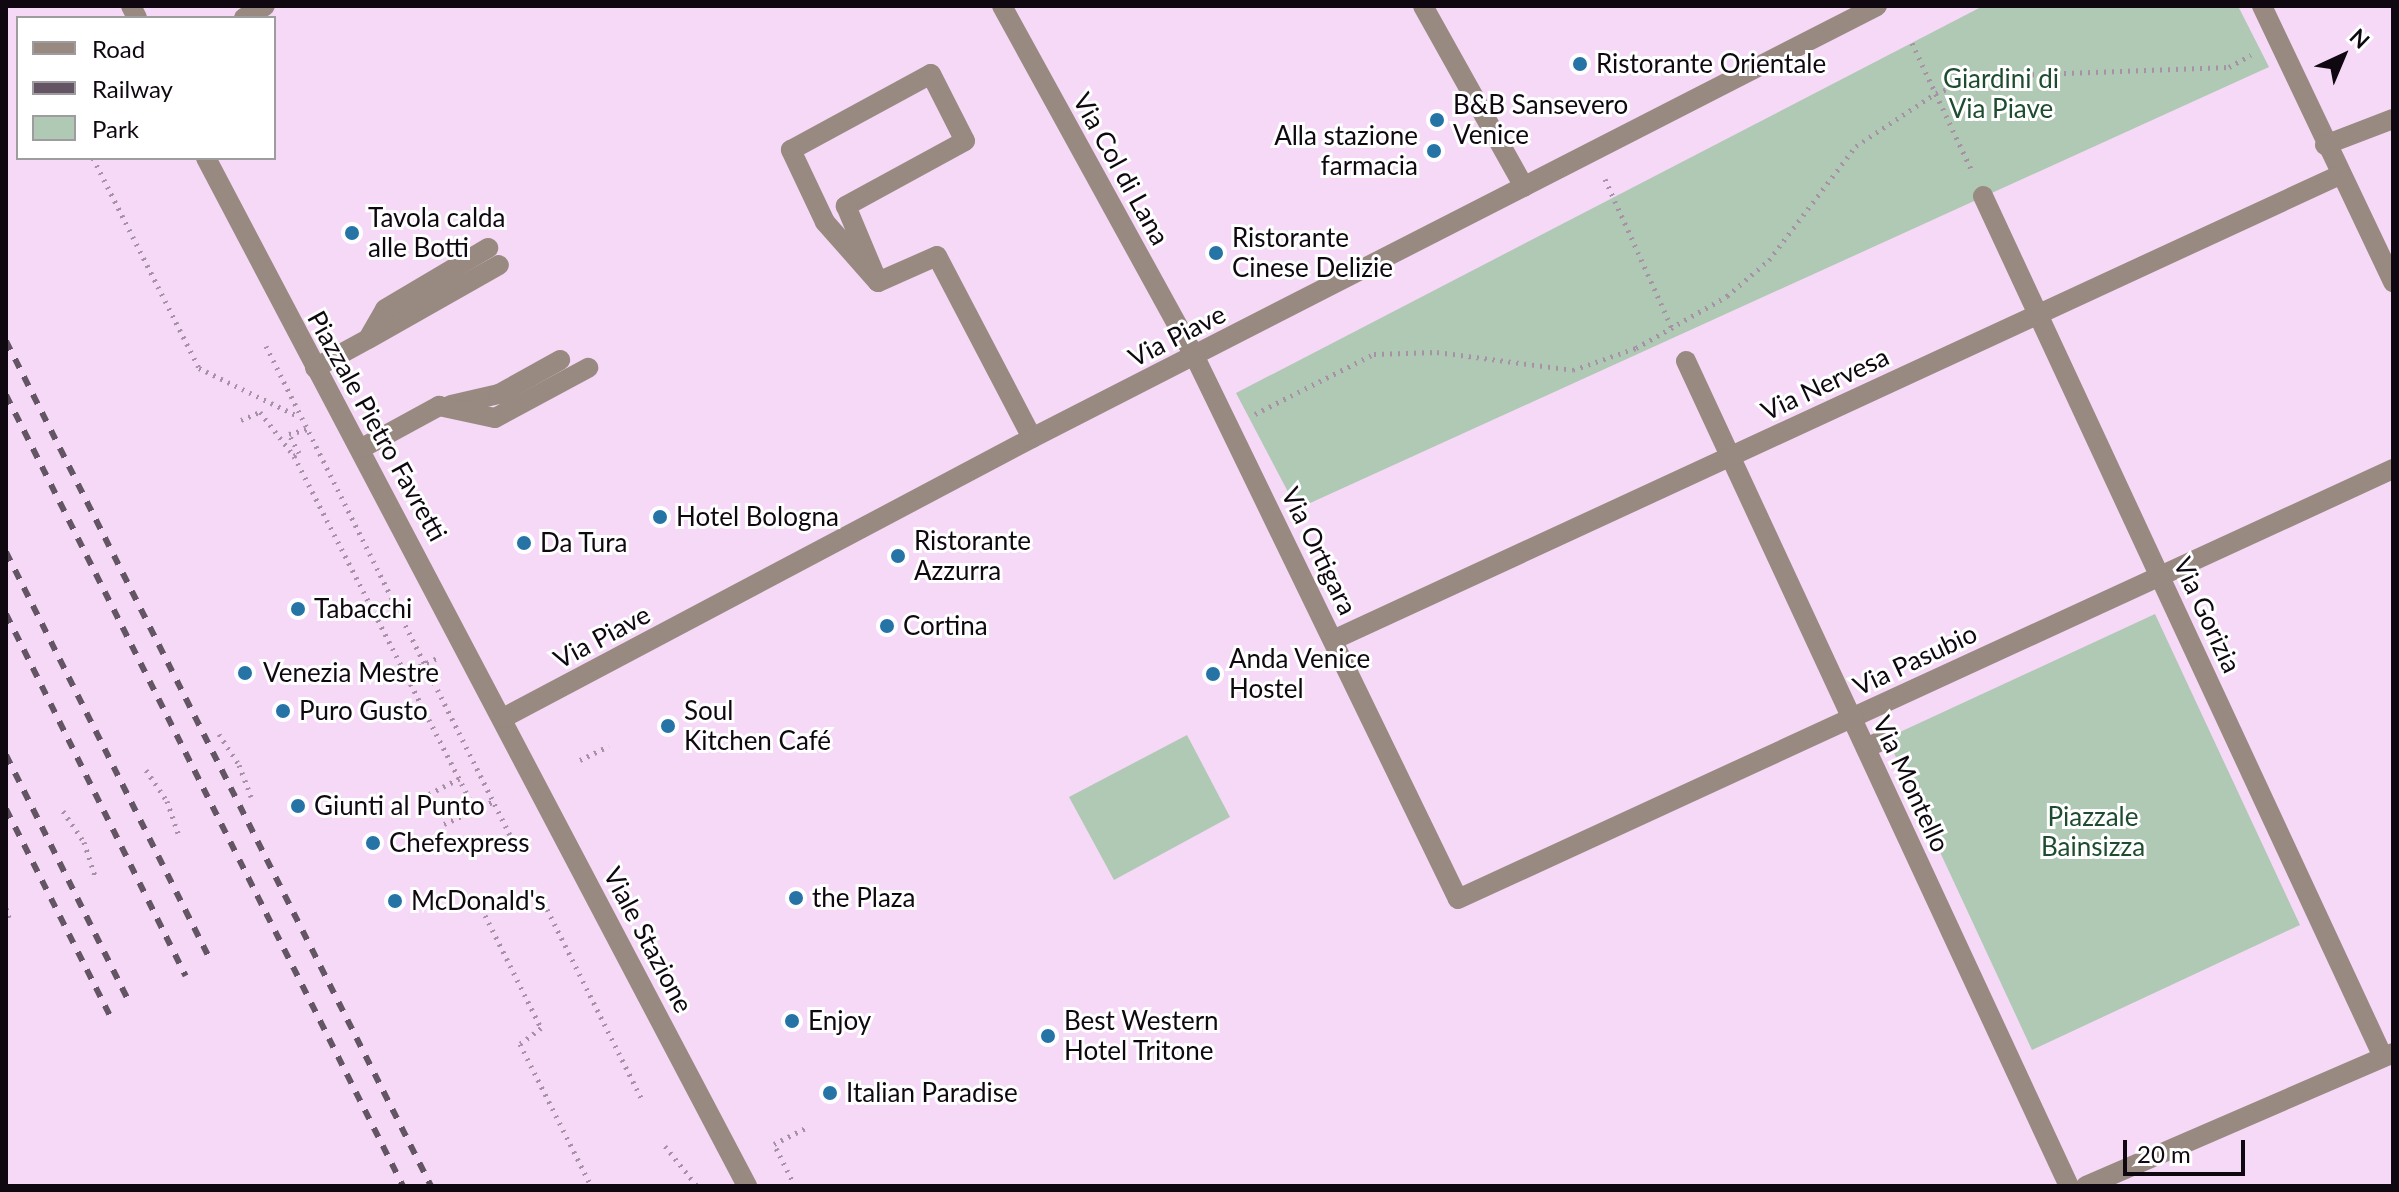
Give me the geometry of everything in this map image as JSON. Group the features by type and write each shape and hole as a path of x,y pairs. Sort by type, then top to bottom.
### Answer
{"street":[{"path":"248,16 265,6"},
{"name":"Via Col di Lana","path":"1002,6 1195,357"},
{"path":"1423,6 1524,187"},
{"name":"Via Piave","path":"503,718 1032,438 1877,6"},
{"path":"2262,6 2325,145 2393,282"},
{"path":"931,74 965,141 846,206 878,282 825,222 791,150 931,74"},
{"path":"2325,145 2393,119"},
{"name":"Piazzale Pietro Favretti","path":"207,160 503,718"},
{"name":"Via Nervesa","path":"1333,640 2340,175"},
{"name":"Via Gorizia","path":"1983,196 2160,577 2164,610 2388,1055"},
{"path":"315,368 368,339 385,309 494,256"},
{"path":"878,282 937,256 1032,438"},
{"name":"Via Ortigara","path":"1195,357 1458,899"},
{"path":"362,448 439,406 499,394 560,360"},
{"name":"Via Montello","path":"1686,361 2069,1186"},
{"path":"439,406 495,418 588,368"},
{"name":"Via Pasubio","path":"1458,899 2393,469"},
{"name":"Viale Stazione","path":"503,718 747,1186"},
{"path":"1866,748 1887,738"},
{"path":"2086,1186 2388,1055"}],"path":[{"path":"1231,431 1352,361 1374,354 1437,352 1573,370 1673,329 1727,296 1769,260 1856,146 1936,93 1984,76 2229,67 2277,39"},
{"path":"1912,43 1983,196"},
{"path":"1592,153 1686,361"},
{"path":"94,160 199,368 299,416"},
{"path":"264,341 510,835"},
{"path":"241,420 260,412 269,400"},
{"path":"260,412 294,456 475,810"},
{"path":"294,456 299,453 289,434 308,429"},
{"path":"219,734 239,765 251,797"},
{"path":"580,760 609,746"},
{"path":"146,770 167,801 178,833"},
{"path":"429,794 459,779"},
{"path":"444,824 494,801"},
{"path":"63,811 84,842 95,875"},
{"path":"540,895 641,1098"},
{"path":"478,901 541,1028 520,1044 591,1186"},
{"path":"6,908 9,918"},
{"path":"795,1186 774,1144 806,1128"},
{"path":"665,1146 697,1186"}],"green space":[{"name":"Giardini di Via Piave","path":"1983,6 2238,6 2269,67 1297,509 1236,393"},
{"name":"Piazzale Bainsizza","path":"2155,614 2300,925 2032,1050 1887,738"},
{"path":"1187,735 1230,817 1114,880 1069,797"}],"railway":[{"path":"6,341 431,1186"},
{"path":"6,395 403,1186"},
{"path":"6,552 211,961"},
{"path":"6,614 186,976"},
{"path":"6,755 130,1004"},
{"path":"6,809 110,1016"}],"place":[{"name":"Ristorante Orientale","path":"1580,64"},
{"name":"B&B Sansevero Venice","path":"1437,120"},
{"name":"Alla stazione farmacia","path":"1434,151"},
{"name":"Tavola calda alle Botti","path":"352,233"},
{"name":"Ristorante Cinese Delizie","path":"1216,253"},
{"name":"Hotel Bologna","path":"660,517"},
{"name":"Da Tura","path":"524,543"},
{"name":"Ristorante Azzurra","path":"898,556"},
{"name":"Tabacchi","path":"298,609"},
{"name":"Cortina","path":"887,626"},
{"name":"Venezia Mestre","path":"245,673"},
{"name":"Anda Venice Hostel","path":"1213,674"},
{"name":"Puro Gusto","path":"283,711"},
{"name":"Soul Kitchen Café","path":"668,726"},
{"name":"Giunti al Punto","path":"298,806"},
{"name":"Chefexpress","path":"373,843"},
{"name":"the Plaza","path":"796,898"},
{"name":"McDonald's","path":"395,901"},
{"name":"Enjoy","path":"792,1021"},
{"name":"Best Western Hotel Tritone","path":"1048,1036"},
{"name":"Italian Paradise","path":"830,1093"}]}
